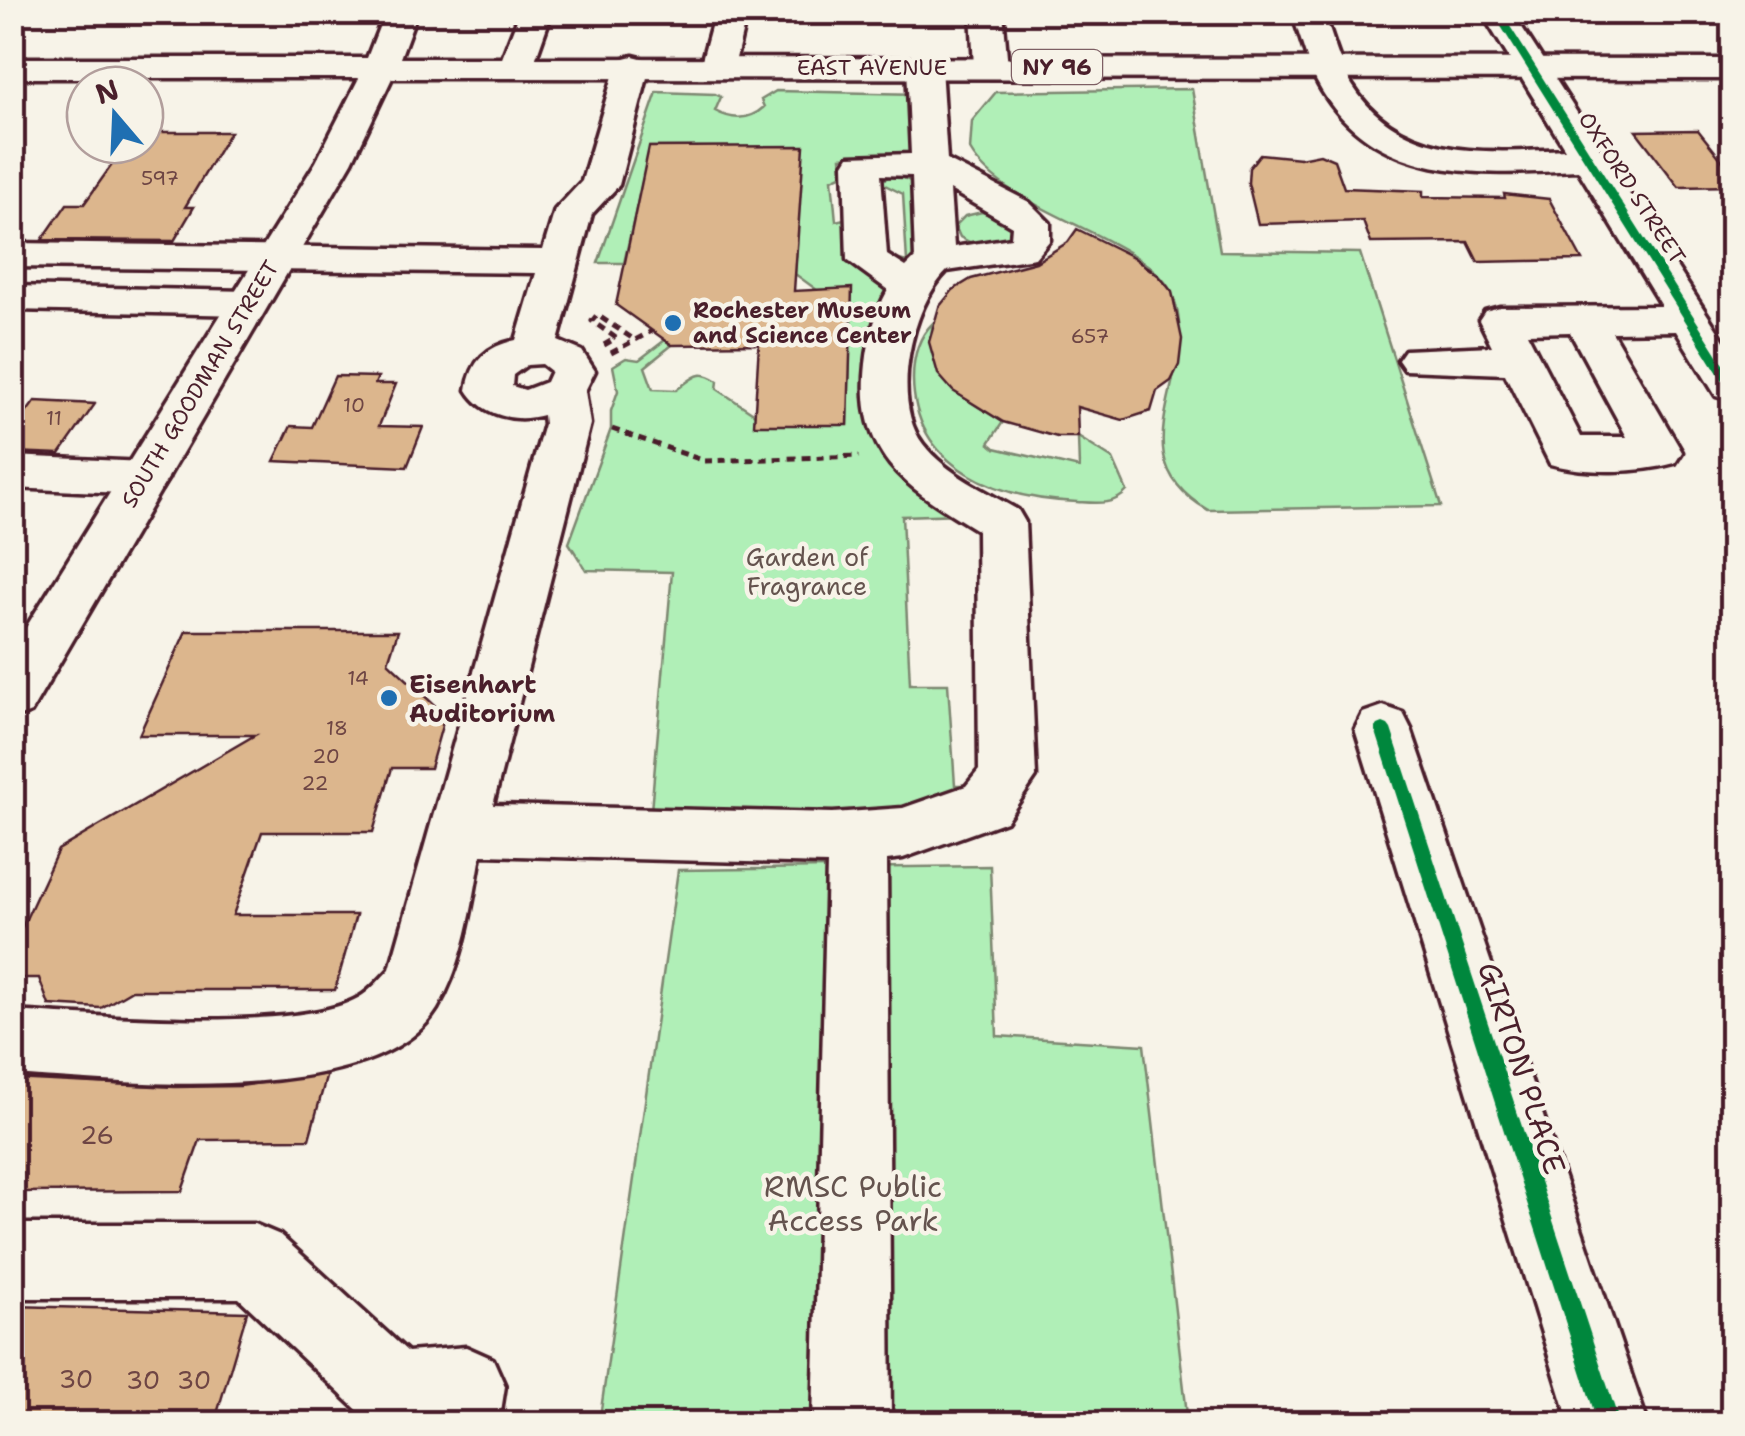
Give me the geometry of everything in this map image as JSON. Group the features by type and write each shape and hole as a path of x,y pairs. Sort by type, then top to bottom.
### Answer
{"main road":[{"name":"SOUTH GOODMAN STREET","path":"12,697 346,142 401,12"},
{"path":"516,66 536,12"},
{"path":"717,66 730,12"},
{"path":"960,12 977,67"},
{"path":"977,67 988,12"},
{"path":"1308,12 1337,88 1367,125 1441,163 1587,159"},
{"name":"OXFORD STREET","path":"1496,12 1732,386"},
{"path":"12,1043 258,1052 316,1043 377,1024 412,992 432,938 555,389 556,262 574,210 600,185 633,66"},
{"path":"457,829 857,837 904,833 986,804 1008,777 1002,522 927,477 886,422 884,389 894,321 921,273 929,165 924,67"},
{"name":"EAST AVENUE","path":"12,68 1732,68"},
{"path":"862,164 929,165 1016,210 1031,223 1030,240 1021,250 921,273 867,260 862,164"},
{"path":"12,254 556,262"},
{"path":"12,298 248,303"},
{"path":"1584,320 1659,452 1566,452 1500,320 1688,318"},
{"path":"1420,360 1520,360"},
{"path":"12,472 144,478"},
{"name":"GIRTON PLACE","path":"1383,729 1609,1424"},
{"path":"852,1424 857,837"},
{"path":"12,1261 254,1261 394,1392 466,1386 460,1424"}],"path":[{"path":"603,346 616,338 592,321 596,316 636,340"},
{"path":"611,353 652,331"},
{"path":"555,389 591,422 705,461 907,454"}],"green space":[{"path":"1192,89 1220,251 1360,253 1441,506 1208,510 1180,488 1166,464 1163,439 1178,355 1179,325 1173,296 1159,275 1137,257 1014,192 988,173 970,150 972,121 996,92"},
{"name":"Garden of Fragrance","path":"776,91 920,94 912,152 841,157 842,168 856,168 832,179 836,221 864,214 903,286 877,388 961,514 902,516 910,684 948,684 955,785 982,785 892,820 651,811 672,572 586,570 569,543 611,429 611,411 618,391 613,366 626,358 639,360 665,340 672,345 645,367 653,389 676,390 696,376 705,375 718,381 717,389 755,414 848,424 851,289 817,290 795,274 803,147 650,147 624,263 598,263 657,92 715,94 721,97 715,111 740,118 758,112 764,107 761,100"},
{"path":"895,174 915,183 917,264 907,270 887,257 907,262 903,194 879,182"},
{"path":"982,212 1014,223 1011,240 975,245 960,237 955,226 965,216"},
{"path":"933,323 931,342 940,371 960,394 1003,422 989,443 995,448 1079,468 1078,437 1113,459 1127,491 1116,499 1097,503 1048,500 992,485 945,457 928,436 917,410 913,379 917,349"},
{"name":"RMSC Public Access Park","path":"990,866 997,1036 1144,1045 1188,1423 599,1424 678,870"}],"building":[{"path":"1698,130 1732,173 1732,186 1679,187 1636,131"},
{"path":"165,132 230,132 185,207 194,207 174,241 42,240 67,204 84,204 112,165 165,165"},
{"path":"804,146 794,291 852,288 848,425 754,425 759,344 672,345 616,305 649,147"},
{"path":"1260,154 1300,158 1320,154 1334,160 1344,188 1423,191 1423,197 1505,198 1504,194 1549,199 1582,260 1478,262 1468,242 1371,243 1363,221 1258,224 1248,183 1249,168"},
{"path":"1077,229 1133,257 1159,276 1172,292 1182,339 1179,365 1171,381 1157,391 1151,411 1123,420 1077,407 1078,437 1057,437 1003,422 953,391 938,374 929,342 939,307 953,290 971,279 1036,262 1068,242"},
{"path":"335,376 378,377 375,384 396,384 379,426 423,427 407,467 274,461 291,426 312,427"},
{"path":"35,401 95,404 60,454 12,452 12,432"},
{"path":"186,631 398,631 388,662 445,715 430,768 392,768 373,832 262,832 233,915 356,915 335,990 132,990 101,1008 49,1005 39,978 12,978 12,949 58,850 255,735 139,735"},
{"path":"327,1074 309,1139 200,1140 182,1191 12,1192 12,1079 240,1086"},
{"path":"12,1306 247,1312 214,1424 12,1424"}],"cycle path":[{"path":"1496,12 1732,386"},
{"path":"1383,729 1609,1424"}],"place":[{"name":"Rochester Museum and Science Center","path":"673,323"},
{"name":"Eisenhart Auditorium","path":"389,698"}]}
